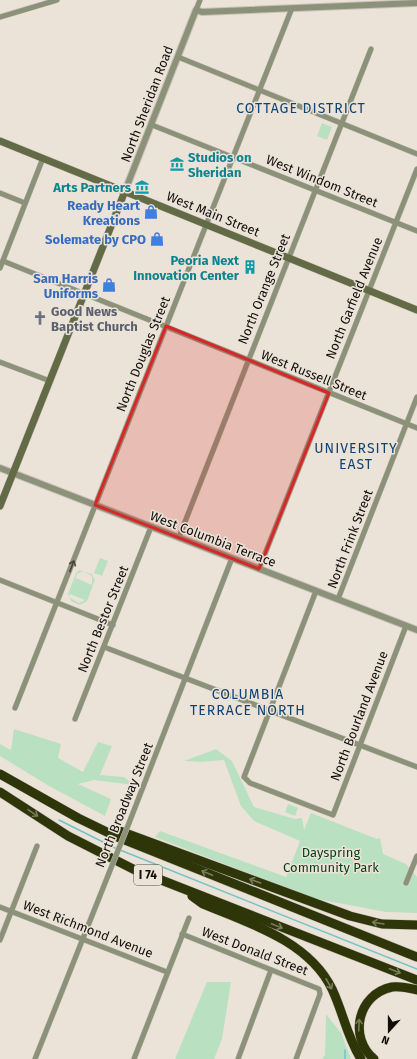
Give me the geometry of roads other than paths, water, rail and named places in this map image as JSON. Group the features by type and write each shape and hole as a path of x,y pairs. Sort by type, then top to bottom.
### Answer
{"highway":[{"name":"I 74","path":"0,774 78,818 115,836 417,956"},
{"name":"I 74","path":"0,792 68,836 133,869 417,980"},
{"path":"78,818 130,834 350,916 382,924 417,925"},
{"path":"181,888 203,904 278,937 312,961 323,973 333,990 351,1040 361,1059"},
{"path":"308,913 417,951"},
{"path":"374,1059 364,1046 359,1034 359,1019 365,1006 372,997 384,990 402,987 417,990"}],"main road":[{"name":"West Main Street","path":"0,141 417,310"},
{"name":"North Sheridan Road","path":"0,506 125,191"}],"street":[{"path":"0,17 57,0"},
{"name":"North Sheridan Road","path":"125,191 200,0"},
{"path":"196,10 202,12 391,2 417,4"},
{"name":"North Douglas Street","path":"15,708 292,8"},
{"name":"North Orange Street","path":"179,537 371,49"},
{"path":"178,57 342,122 417,154"},
{"name":"West Windom Street","path":"152,125 417,232"},
{"path":"0,268 43,158"},
{"name":"North Garfield Avenue","path":"259,569 417,168"},
{"path":"0,193 25,203"},
{"name":"West Russell Street","path":"3,261 417,428"},
{"path":"0,362 50,381"},
{"name":"North Frink Street","path":"338,600 417,397"},
{"name":"West Columbia Terrace","path":"0,468 417,630"},
{"name":"North Bestor Street","path":"75,719 151,526"},
{"name":"North Broadway Street","path":"36,1059 232,558"},
{"path":"0,579 113,625"},
{"path":"269,710 316,591"},
{"name":"North Bourland Avenue","path":"269,710 245,774 245,778 250,783 333,815 406,626"},
{"path":"104,647 417,767"},
{"path":"0,940 37,846"},
{"path":"406,883 417,856"},
{"name":"West Richmond Avenue","path":"0,907 167,972"},
{"path":"134,1059 188,918"},
{"name":"West Donald Street","path":"182,934 320,990 296,1059"},
{"path":"238,1059 271,970"}],"waterway":[{"path":"59,820 117,849"},
{"path":"120,850 417,969"},
{"path":"345,1050 345,1059"}],"place":[{"name":"Studios on Sheridan","path":"177,164"},
{"name":"Arts Partners","path":"142,187"},
{"name":"Ready Heart Kreations","path":"151,212"},
{"name":"Solemate by CPO","path":"157,239"},
{"name":"Peoria Next Innovation Center","path":"250,267"},
{"name":"Sam Harris Uniforms","path":"109,285"},
{"name":"Good News Baptist Church","path":"40,318"}],"district":[{"name":"COTTAGE DISTRICT","path":"301,108"},
{"name":"UNIVERSITY EAST","path":"356,456"},
{"name":"COLUMBIA TERRACE NORTH","path":"248,702"}],"park label":[{"name":"Dayspring Community Park","path":"331,860"}]}
